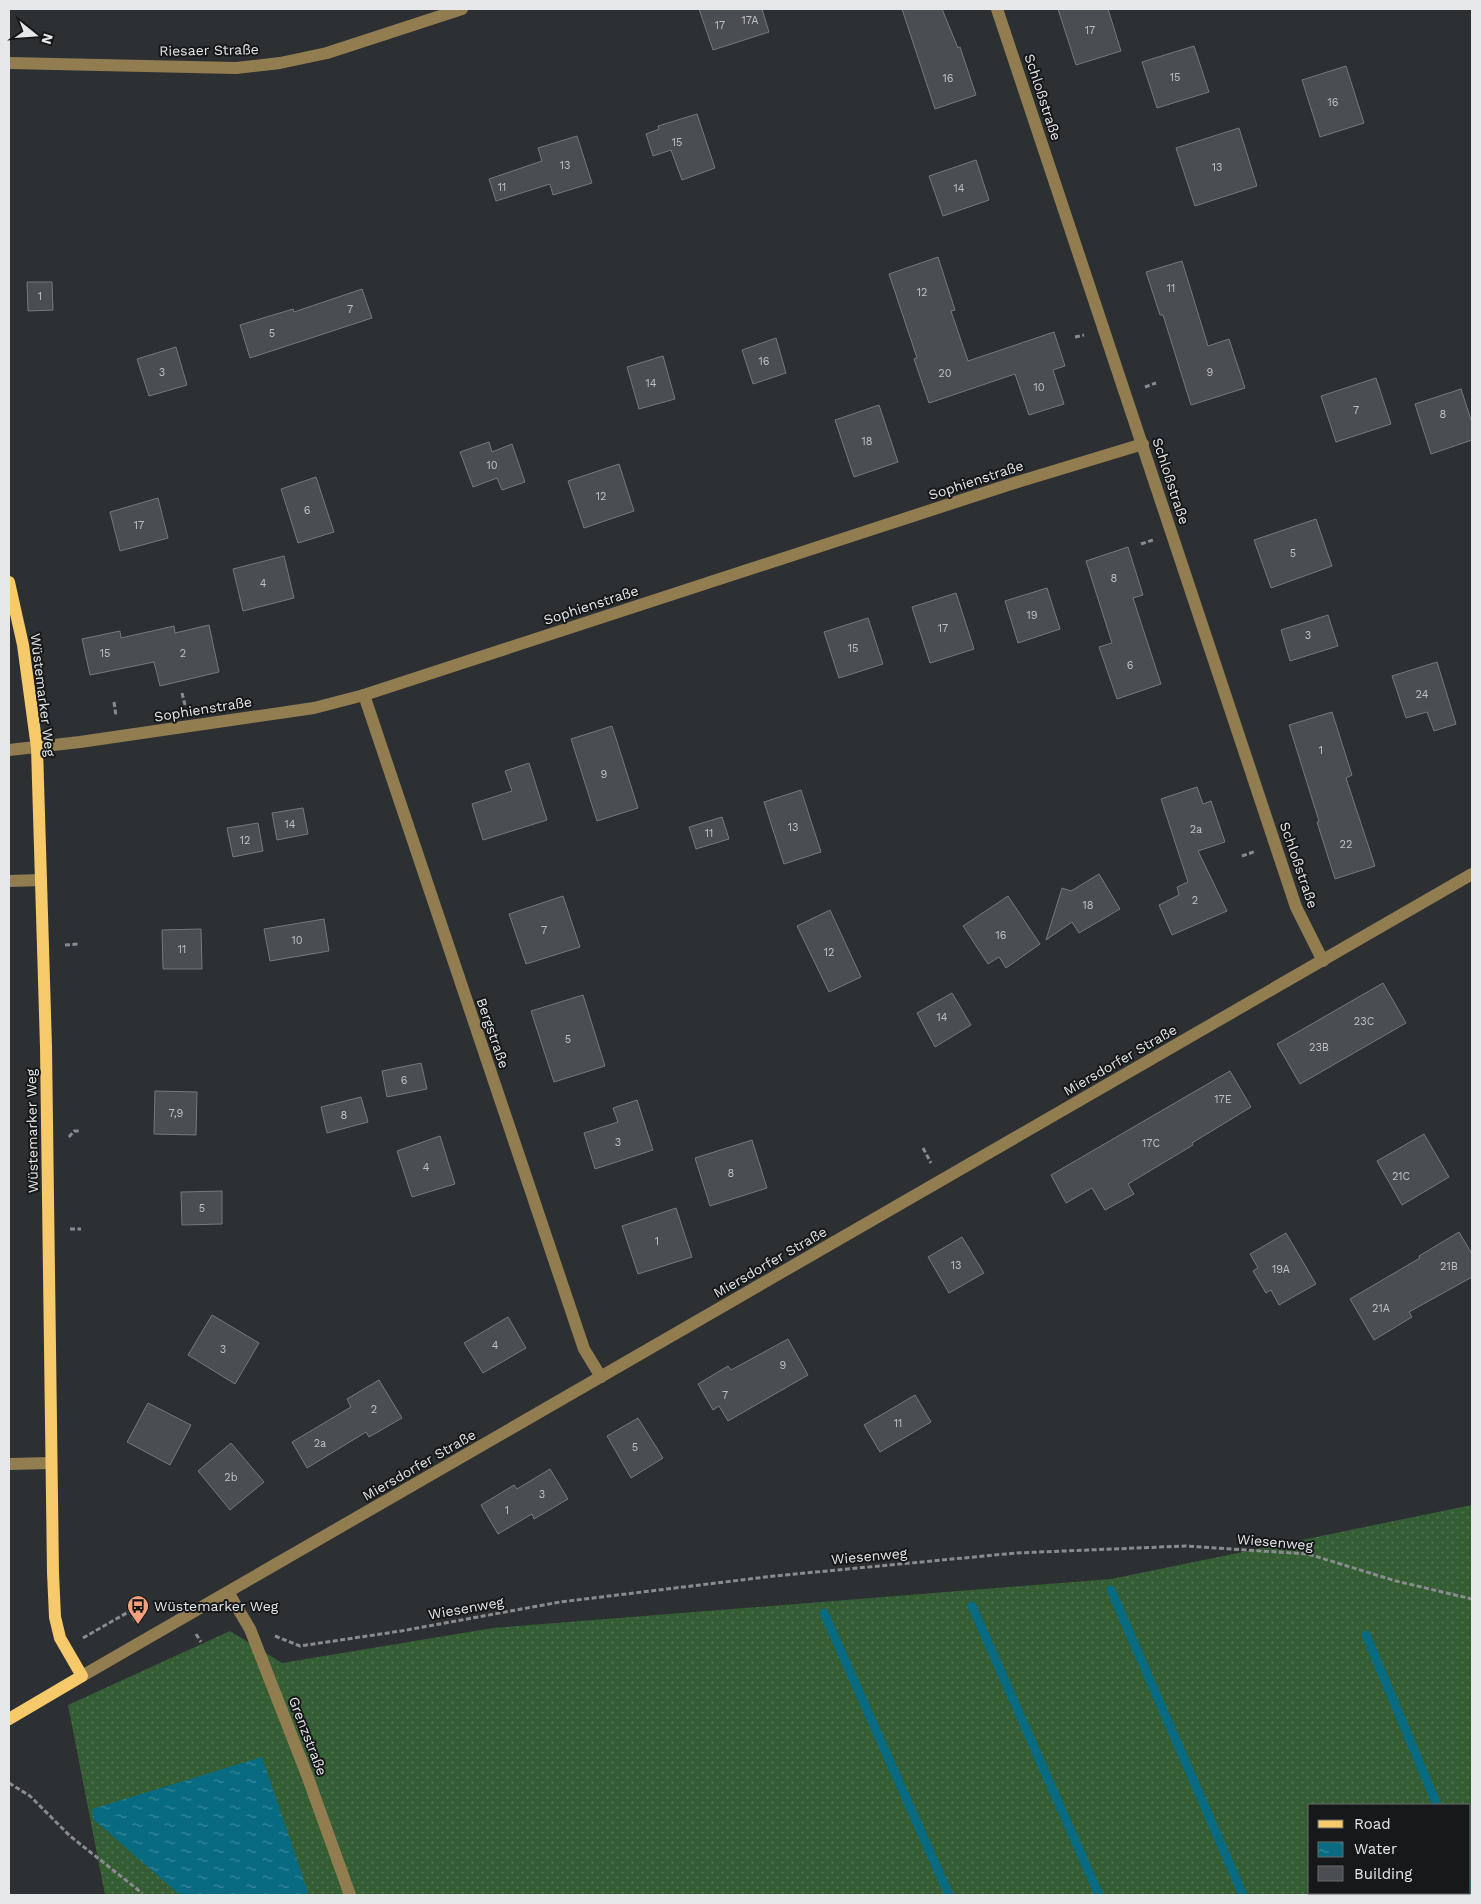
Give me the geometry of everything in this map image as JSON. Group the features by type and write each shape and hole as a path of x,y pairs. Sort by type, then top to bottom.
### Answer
{"main road":[{"name":"Wüstemarker Weg","path":"9,582 24,646 36,748 46,1047 53,1573 56,1617 65,1648 82,1676"},
{"path":"9,1719 82,1676"}],"street":[{"name":"Riesaer Straße","path":"9,63 236,68 271,64 327,53 462,9"},
{"name":"Schloßstraße","path":"998,9 1296,907 1323,960"},
{"name":"Sophienstraße","path":"9,750 36,748 314,708 364,695 1011,484 1143,444"},
{"name":"Bergstraße","path":"364,695 584,1349 601,1377"},
{"name":"Miersdorfer Straße","path":"82,1676 1472,874"},
{"path":"9,881 41,880"},
{"path":"9,1464 51,1463"},
{"name":"Grenzstraße","path":"228,1592 250,1629 307,1775 350,1895"}],"path":[{"name":"Wiesenweg","path":"268,1633 300,1646 401,1631 560,1602 774,1576 1016,1554 1184,1546 1308,1554 1396,1581 1472,1599"},
{"path":"65,1648 130,1612 138,1625"},
{"path":"196,1633 201,1642"},
{"path":"9,1783 30,1796 70,1836 142,1893"}],"green space":[{"path":"1472,1505 1472,1895 105,1895 68,1705 230,1631 282,1663 493,1628 1111,1579"}],"water":[{"path":"262,1757 309,1895 180,1895 93,1819 92,1809"}],"building":[{"path":"699,9 762,9 769,32 713,50"},
{"path":"902,9 942,9 958,48 960,47 976,95 935,109"},
{"path":"1058,9 1108,9 1121,51 1076,65"},
{"path":"1194,46 1209,92 1157,108 1142,62"},
{"path":"1346,66 1364,123 1320,137 1302,80"},
{"path":"697,114 715,168 682,180 671,150 653,156 646,134 659,129 658,126"},
{"path":"1239,128 1257,186 1195,206 1176,148"},
{"path":"577,136 592,183 553,195 550,184 496,201 489,179 542,161 538,148"},
{"path":"976,160 989,200 943,216 929,176"},
{"path":"938,257 955,310 951,311 968,361 1054,332 1065,366 1053,370 1064,404 1029,415 1015,374 929,403 914,359 917,358 889,274"},
{"path":"1182,261 1208,346 1229,339 1245,388 1191,405 1163,315 1160,315 1146,272"},
{"path":"27,282 52,282 53,310 28,311"},
{"path":"362,289 372,318 250,358 240,325 293,309 294,312"},
{"path":"776,338 786,373 753,384 742,350"},
{"path":"176,347 187,385 149,396 137,359"},
{"path":"663,356 675,399 639,409 627,367"},
{"path":"1376,378 1391,424 1336,442 1321,396"},
{"path":"1461,389 1472,423 1472,440 1431,454 1415,404"},
{"path":"879,405 898,462 854,477 835,420"},
{"path":"489,442 492,452 512,444 525,482 502,490 497,478 473,487 460,452"},
{"path":"619,464 634,511 584,528 568,481"},
{"path":"316,477 334,532 298,543 281,489"},
{"path":"158,498 168,538 120,551 110,512"},
{"path":"1316,519 1332,566 1271,588 1254,540"},
{"path":"1128,547 1143,595 1133,598 1161,684 1117,699 1099,647 1112,643 1086,561"},
{"path":"284,556 294,598 243,611 233,569"},
{"path":"1047,588 1060,629 1018,643 1005,601"},
{"path":"956,593 974,649 930,663 912,607"},
{"path":"1328,615 1338,646 1290,661 1281,630"},
{"path":"868,618 883,664 839,678 824,632"},
{"path":"209,625 219,672 160,686 154,662 90,675 82,639 120,631 121,638 174,626 175,633"},
{"path":"1437,662 1456,724 1434,731 1427,712 1406,718 1392,676"},
{"path":"1332,712 1352,775 1346,778 1375,866 1335,879 1289,725"},
{"path":"612,726 638,808 597,821 571,739"},
{"path":"529,763 547,820 483,840 472,804 512,791 505,771"},
{"path":"1197,787 1203,804 1211,801 1225,842 1198,851 1227,911 1172,935 1159,905 1179,895 1177,887 1188,882 1161,799"},
{"path":"801,790 821,852 784,864 764,802"},
{"path":"303,808 308,834 277,840 272,813"},
{"path":"722,817 729,839 696,849 689,827"},
{"path":"258,823 263,851 233,857 227,828"},
{"path":"1099,874 1120,909 1079,933 1072,922 1046,940 1062,888 1071,891"},
{"path":"563,896 580,947 526,964 509,914"},
{"path":"1008,896 1040,944 1006,968 999,957 988,964 963,926"},
{"path":"830,910 861,977 829,992 797,926"},
{"path":"324,919 329,951 270,961 264,929"},
{"path":"201,929 202,969 163,969 162,930"},
{"path":"1383,983 1406,1023 1300,1084 1277,1044"},
{"path":"952,993 971,1025 935,1047 917,1013"},
{"path":"583,995 605,1066 554,1082 531,1011"},
{"path":"421,1063 427,1089 387,1097 382,1071"},
{"path":"1230,1071 1251,1107 1128,1184 1134,1194 1105,1210 1092,1188 1066,1203 1051,1175"},
{"path":"155,1091 197,1092 196,1135 154,1134"},
{"path":"361,1097 368,1122 327,1133 321,1107"},
{"path":"637,1100 653,1150 595,1169 584,1133 618,1122 613,1108"},
{"path":"1424,1134 1449,1177 1402,1205 1377,1161"},
{"path":"440,1136 455,1184 412,1197 397,1151"},
{"path":"752,1140 767,1188 710,1206 695,1158"},
{"path":"222,1191 222,1224 182,1225 181,1192"},
{"path":"676,1208 692,1257 638,1274 622,1226"},
{"path":"1459,1232 1472,1254 1472,1277 1409,1312 1412,1317 1374,1340 1350,1299 1420,1258 1419,1256"},
{"path":"1286,1233 1316,1284 1279,1305 1271,1290 1266,1293 1253,1271 1258,1268 1250,1254"},
{"path":"962,1237 984,1273 949,1293 928,1257"},
{"path":"212,1315 259,1343 235,1384 188,1355"},
{"path":"508,1317 526,1348 483,1373 464,1343"},
{"path":"788,1339 808,1375 728,1421 719,1406 713,1410 698,1384 728,1366 731,1370"},
{"path":"379,1380 402,1418 369,1437 366,1432 307,1468 292,1442 351,1407 347,1399"},
{"path":"915,1395 931,1422 880,1452 864,1425"},
{"path":"148,1403 191,1425 170,1465 127,1442"},
{"path":"638,1418 663,1458 631,1478 607,1436"},
{"path":"231,1443 264,1482 230,1510 198,1471"},
{"path":"550,1469 568,1499 534,1519 532,1514 498,1534 481,1505 514,1485 517,1489"}],"waterway":[{"path":"1111,1590 1243,1895"},
{"path":"972,1606 1099,1895"},
{"path":"824,1613 949,1895"},
{"path":"1366,1635 1437,1804"}],"place":[{"name":"Wüstemarker Weg","path":"138,1625"}]}
